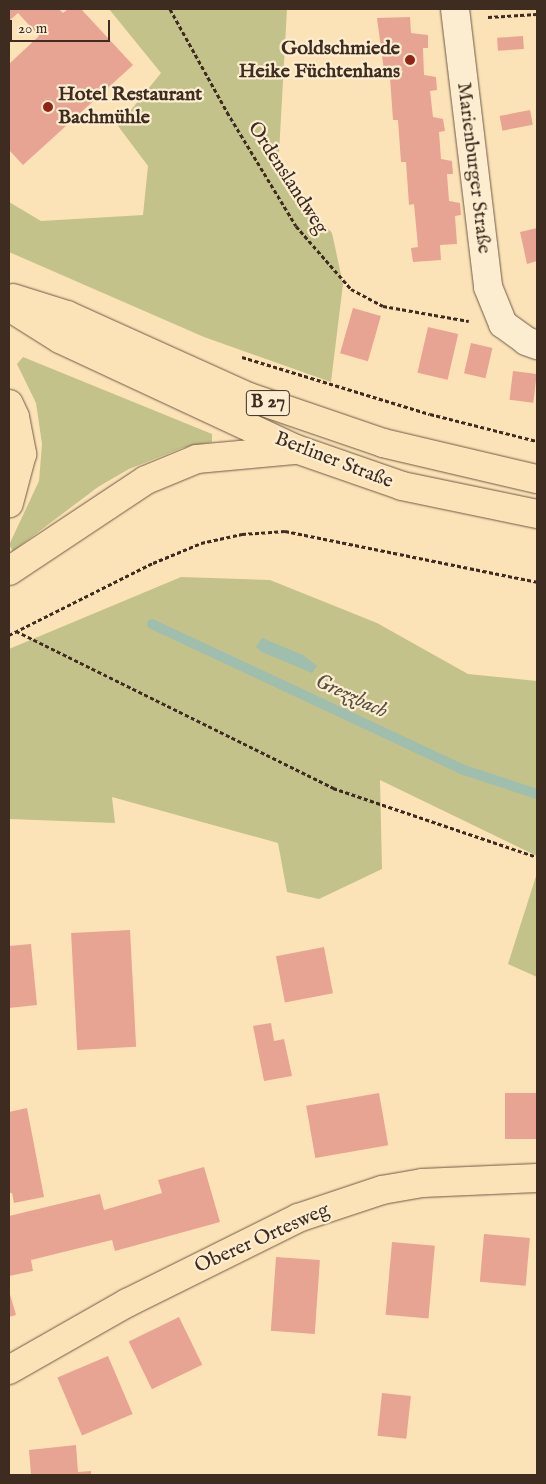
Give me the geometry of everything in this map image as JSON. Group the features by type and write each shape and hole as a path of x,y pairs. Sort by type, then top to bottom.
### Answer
{"main road":[{"name":"Berliner Straße","path":"9,296 67,315 250,397 374,440 537,479"},
{"name":"Berliner Straße","path":"9,307 60,339 296,450 402,486 537,514"},
{"path":"9,404 15,417 22,454 9,504"},
{"path":"9,571 146,480 197,459 296,450"},
{"name":"Oberer Ortesweg","path":"15,1363 212,1259 298,1218 382,1190 422,1183 537,1178"}],"street":[{"name":"Marienburger Straße","path":"455,14 488,287 503,324 526,341 537,345"}],"path":[{"name":"Ordenslandweg","path":"170,9 227,112 296,226 351,289 383,306 476,321"},
{"path":"455,14 537,14"},
{"path":"252,360 430,414 537,441"},
{"path":"9,635 153,563 201,543 242,534 294,533 537,582"},
{"path":"16,631 333,788 537,857"}],"shaded area":[{"path":"109,9 287,9 278,171 332,233 343,284 331,382 204,337 9,252 9,202 41,221 143,215 148,166 118,126 161,73"},
{"path":"23,357 212,434 212,442 182,448 129,469 98,487 13,551 9,545 39,481 42,444 36,403 17,364"},
{"path":"181,577 270,580 377,623 468,674 537,681 537,856 380,780 382,869 319,899 287,892 278,843 112,797 115,823 9,819 9,649"},
{"path":"262,638 303,655 317,666 312,673 262,652 256,647"},
{"path":"537,873 537,977 508,964"}],"building":[{"name":"Hotel Restaurant Bachmühle","path":"9,9 59,9 63,13 68,9 81,9 133,65 23,165 9,150 9,64 39,36 18,13 9,21"},
{"path":"410,17 411,33 428,35 428,48 423,48 424,75 436,77 437,90 430,91 433,117 443,119 445,131 439,132 441,159 452,161 453,174 447,174 449,201 460,203 461,215 455,216 457,244 440,245 441,260 413,262 411,248 418,247 414,204 409,205 406,162 401,162 398,120 393,120 390,78 385,78 377,18"},
{"path":"523,36 524,49 498,51 497,38"},
{"path":"530,110 533,125 502,131 500,116"},
{"path":"537,228 537,261 527,264 520,232"},
{"path":"353,308 381,316 368,361 340,353"},
{"path":"428,327 458,334 448,380 417,373"},
{"path":"471,343 492,348 485,378 464,373"},
{"path":"513,371 537,374 533,403 509,400"},
{"path":"130,930 136,1047 77,1050 71,933"},
{"path":"31,944 37,1005 9,1008 9,946"},
{"path":"324,947 333,993 285,1002 276,956"},
{"path":"271,1023 274,1041 284,1039 292,1076 264,1081 253,1026"},
{"path":"379,1093 388,1145 315,1158 306,1106"},
{"path":"505,1093 537,1093 537,1139 505,1139"},
{"path":"27,1108 44,1197 14,1203 12,1193 9,1193 9,1112"},
{"path":"204,1167 220,1222 115,1251 112,1240 31,1260 33,1271 9,1276 9,1216 100,1194 104,1210 162,1193 158,1180"},
{"path":"484,1234 530,1238 526,1286 480,1282"},
{"path":"392,1242 435,1246 428,1318 386,1315"},
{"path":"276,1257 320,1260 315,1334 271,1331"},
{"path":"9,1291 16,1315 9,1317"},
{"path":"179,1317 202,1365 152,1389 129,1342"},
{"path":"108,1356 133,1414 82,1435 57,1377"},
{"path":"382,1393 411,1396 406,1439 378,1436"},
{"path":"76,1445 78,1472 91,1471 91,1475 31,1475 29,1450"}],"waterway":[{"name":"Grezzbach","path":"152,624 461,769 537,794"}],"place":[{"name":"Goldschmiede Heike Füchtenhans","path":"410,60"},
{"name":"Hotel Restaurant Bachmühle","path":"48,107"}]}
